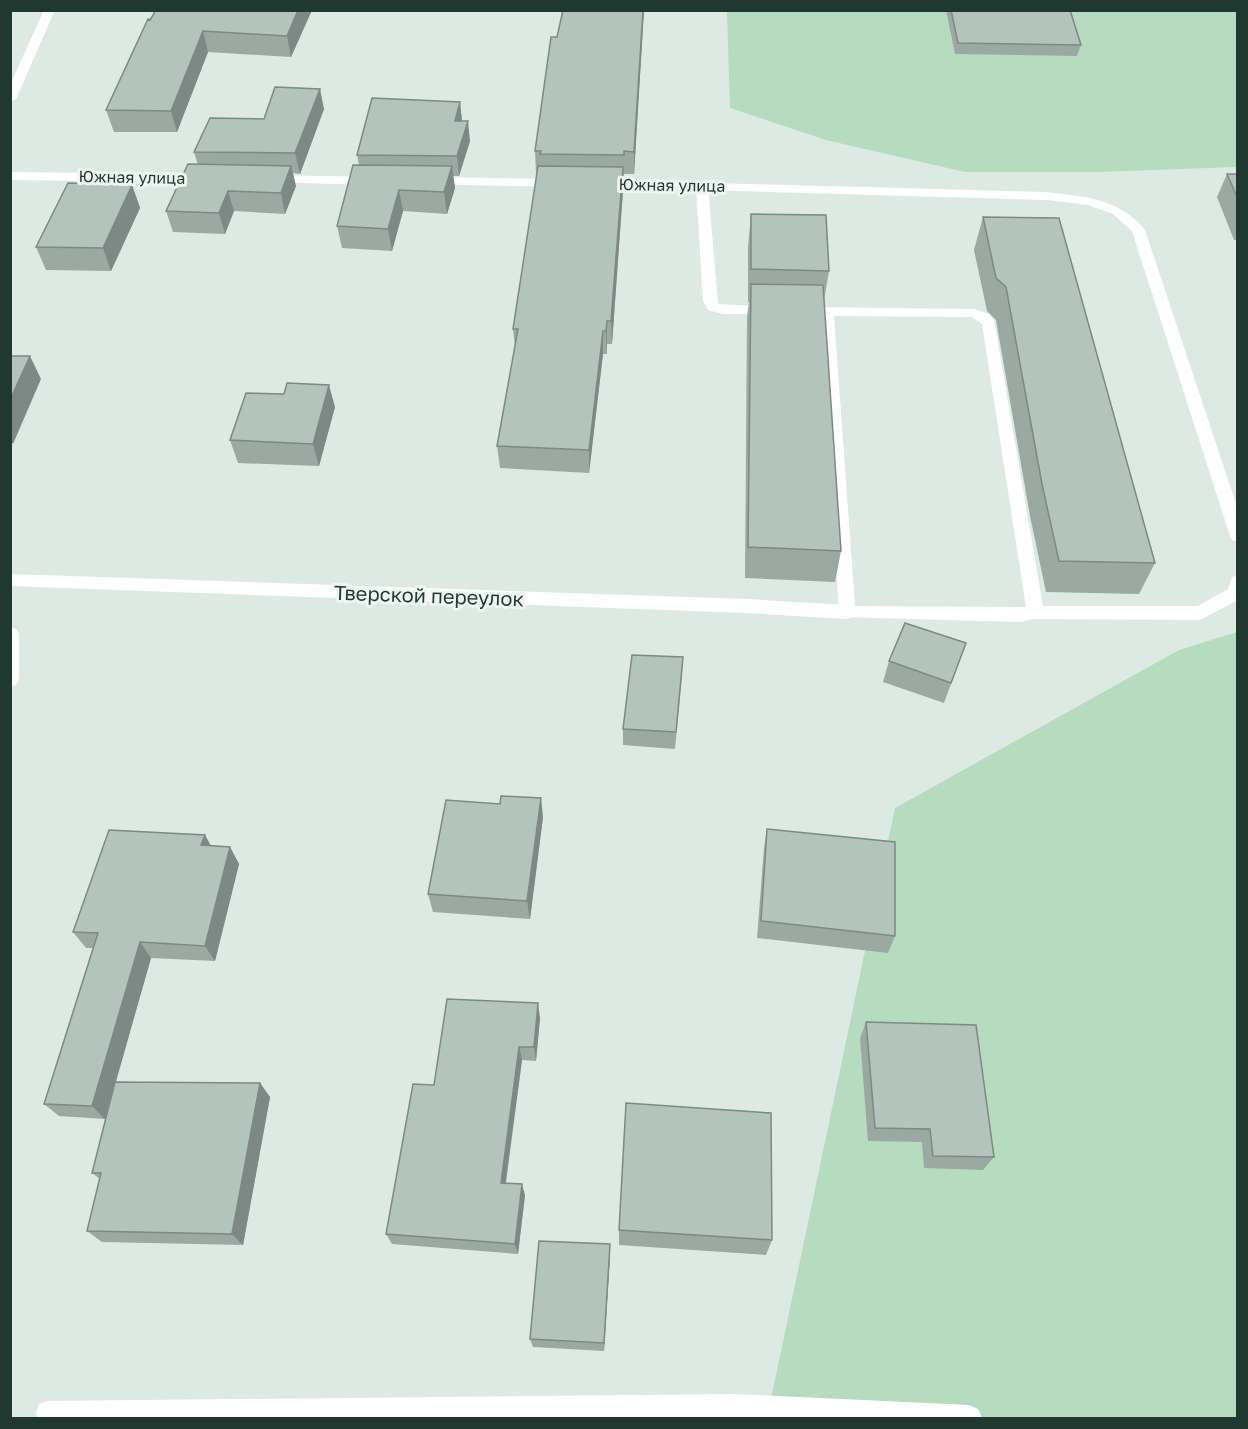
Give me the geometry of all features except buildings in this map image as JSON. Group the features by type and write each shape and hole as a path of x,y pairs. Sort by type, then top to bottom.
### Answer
{"street":[{"path":"10,99 50,10"},
{"name":"Южная улица","path":"10,176 225,179"},
{"path":"261,179 380,181"},
{"name":"Южная улица","path":"416,181 702,185 1045,196 1090,201 1118,211 1138,230 1238,536"},
{"path":"702,185 710,301 713,307 723,310 974,313 984,317 989,323 1035,606 1033,612"},
{"path":"827,311 847,612"},
{"name":"Тверской переулок","path":"10,580 747,606 847,612 1021,615 1033,612 1200,613 1236,593 1238,582"},
{"path":"10,634 10,680"},
{"path":"48,1413 733,1406 969,1419"}],"green space":[{"path":"727,11 1237,11 1237,167 1099,172 965,172 826,140 730,108"},
{"path":"1237,632 1237,1418 767,1418 895,808 1179,650"}]}
